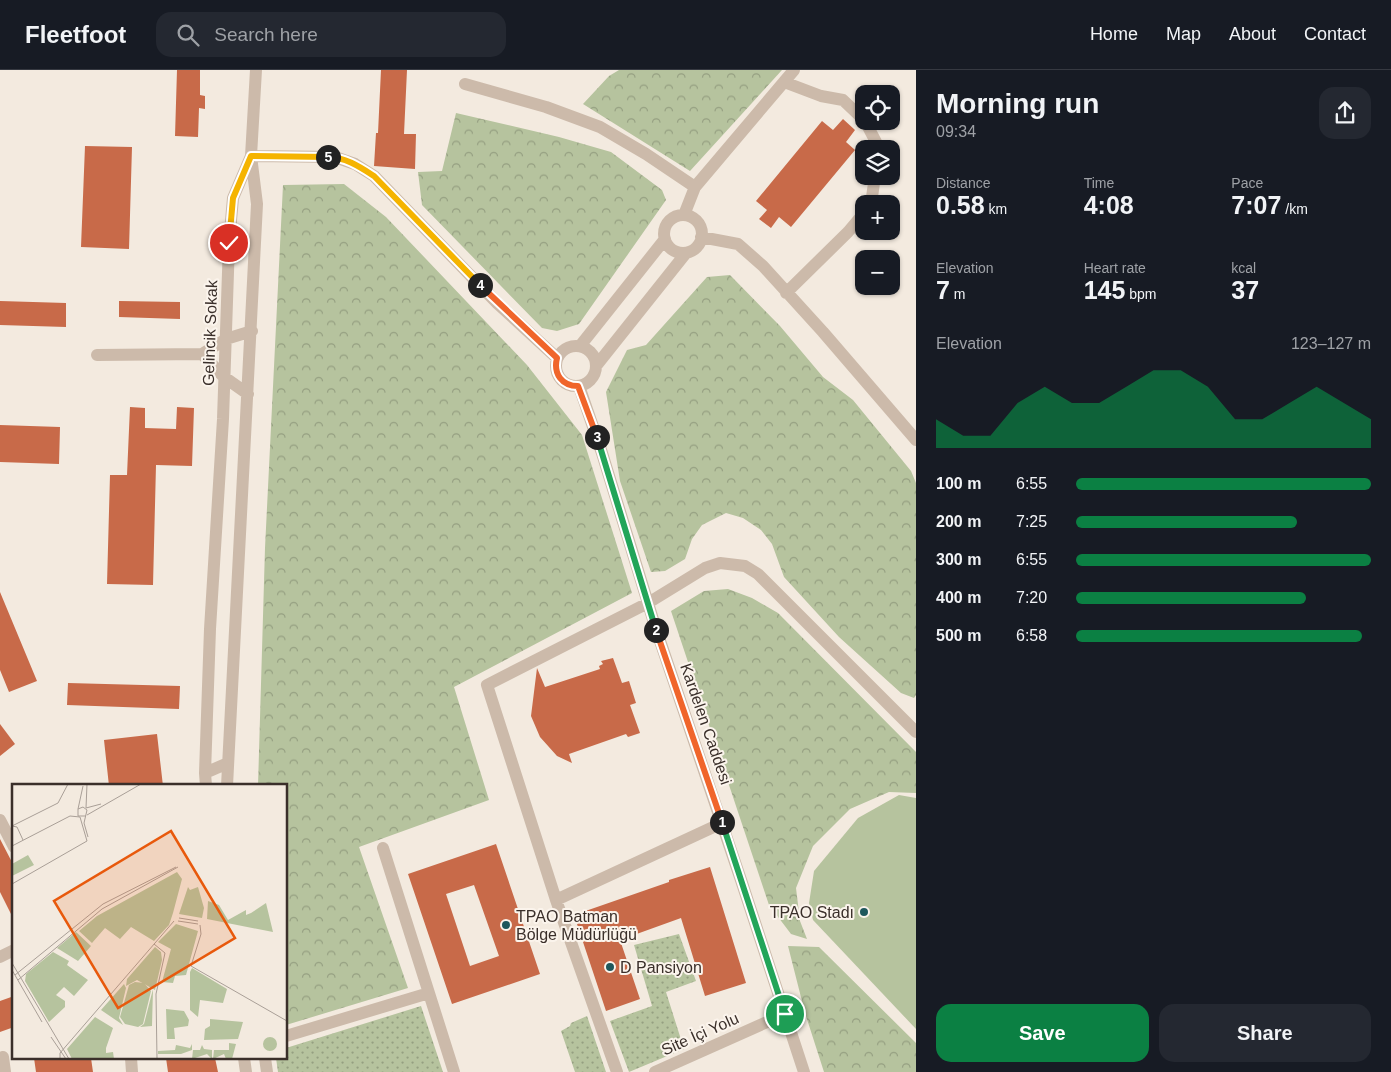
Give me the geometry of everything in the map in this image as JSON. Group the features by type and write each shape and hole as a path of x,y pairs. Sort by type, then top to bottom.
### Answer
{"street":[{"path":"227,784 258,204 251,156 256,70"},
{"path":"684,215 695,187 794,70"},
{"path":"784,82 821,96 843,100 855,111"},
{"path":"465,84 546,107 600,127 646,154 695,187"},
{"path":"251,156 335,157 355,164 374,176 497,303 557,358"},
{"name":"Gelincik Sokak","path":"206,784 204,773 210,629 226,339 229,243 233,198 251,156"},
{"path":"596,366 591,353 580,346 566,348 557,358 556,370 562,381 567,384 584,385 593,377 596,366 686,252 696,247 701,237 699,225 690,216 684,215 668,222 664,234 667,244 675,251 686,252"},
{"path":"786,293 855,224"},
{"path":"701,237 738,244 763,266 824,332 916,440"},
{"path":"580,346 665,239"},
{"path":"98,355 202,354 226,339 252,332"},
{"path":"202,354 224,377 248,394"},
{"name":"Kardelen Caddesi","path":"578,386 602,453 648,603 804,1072"},
{"path":"617,1072 556,900 487,685 648,603 705,568 720,563 745,566 758,574 916,732"},
{"path":"204,773 228,763"},
{"path":"0,820 12,843"},
{"path":"556,900 722,823"},
{"path":"382,848 454,1072"},
{"path":"0,957 12,951"},
{"path":"288,1035 429,993"},
{"name":"Site İçi Yolu","path":"655,1072 785,1014"},
{"path":"3,1057 6,1072"}],"green space":[{"path":"619,70 782,70 690,171 583,104 609,76"},
{"path":"456,113 559,137 611,152 662,190 666,200 579,324 557,331 542,328 422,205 418,172 442,171"},
{"path":"344,184 386,217 527,365 582,435 632,593 454,687 489,800 359,847 408,988 288,1024 288,784 258,784 265,548 283,185"},
{"path":"730,275 780,326 823,377 853,400 911,471 916,483 916,695 914,698 901,693 839,637 784,577 772,544 761,530 743,518 726,513 702,525 692,539 685,559 665,571 651,572 620,481 606,392 627,350 646,345 707,277"},
{"path":"728,589 752,598 778,613 916,752 916,793 889,792 850,809 813,846 796,888 800,921 807,939 791,934 769,905 671,611 704,591"},
{"name":"TPAO Stadı","path":"899,795 916,798 916,1029 813,920 809,903 814,871 858,818"},
{"path":"679,934 696,981 666,992 684,1049 629,1072 610,1021 652,1006 634,945"},
{"path":"788,946 819,947 916,1043 916,1072 824,1072 805,1013"},
{"path":"421,1006 443,1072 278,1072 276,1060 288,1060 288,1047"},
{"path":"587,1016 606,1072 575,1072 561,1031 570,1026 571,1023"}],"building":[{"path":"177,70 200,70 200,95 205,96 205,109 199,108 198,137 175,136"},
{"path":"381,70 407,70 404,134 416,134 415,169 374,166 376,133 378,133"},
{"path":"843,119 855,130 846,142 855,150 791,227 779,217 771,228 759,219 767,210 756,201 822,121 833,130"},
{"path":"85,146 132,147 129,249 81,247"},
{"path":"0,301 66,303 66,327 0,325"},
{"path":"119,301 180,302 180,319 119,317"},
{"path":"130,407 145,408 145,428 176,429 177,407 194,408 192,466 156,465 153,585 107,584 110,475 127,475"},
{"path":"0,425 60,427 59,464 0,462"},
{"path":"0,592 37,681 9,692 0,670"},
{"path":"613,658 622,683 629,681 636,703 630,705 640,733 628,737 626,734 569,754 572,763 557,756 540,737 531,716 537,668 545,687 600,669 599,666 603,664 601,661"},
{"path":"68,683 180,686 179,709 67,705"},
{"path":"0,724 15,744 0,756"},
{"path":"157,734 163,784 109,784 104,740"},
{"path":"0,839 12,862 12,916 0,892"},
{"name":"TPAO Batman Bölge Müdürlüğü","path":"496,844 540,974 452,1004 408,874","holes":["474,885 499,956 470,966 446,894"]},
{"path":"710,867 746,983 705,996 681,918 620,940 640,999 606,1011 574,915"},
{"path":"12,997 12,1028 0,1032 0,1001"},
{"path":"34,1060 91,1060 93,1072 36,1072"},
{"path":"166,1060 215,1060 218,1072 168,1072"}],"place":[{"name":"TPAO Stadı","path":"864,912"},
{"name":"TPAO Batman Bölge Müdürlüğü","path":"506,925"},
{"name":"D Pansiyon","path":"610,967"}],"route":[{"path":"229,243 233,198 251,156 335,157 355,164 374,176 497,303 557,358 556,370 562,381 572,386 578,386 602,453 655,626 785,1014"}]}
